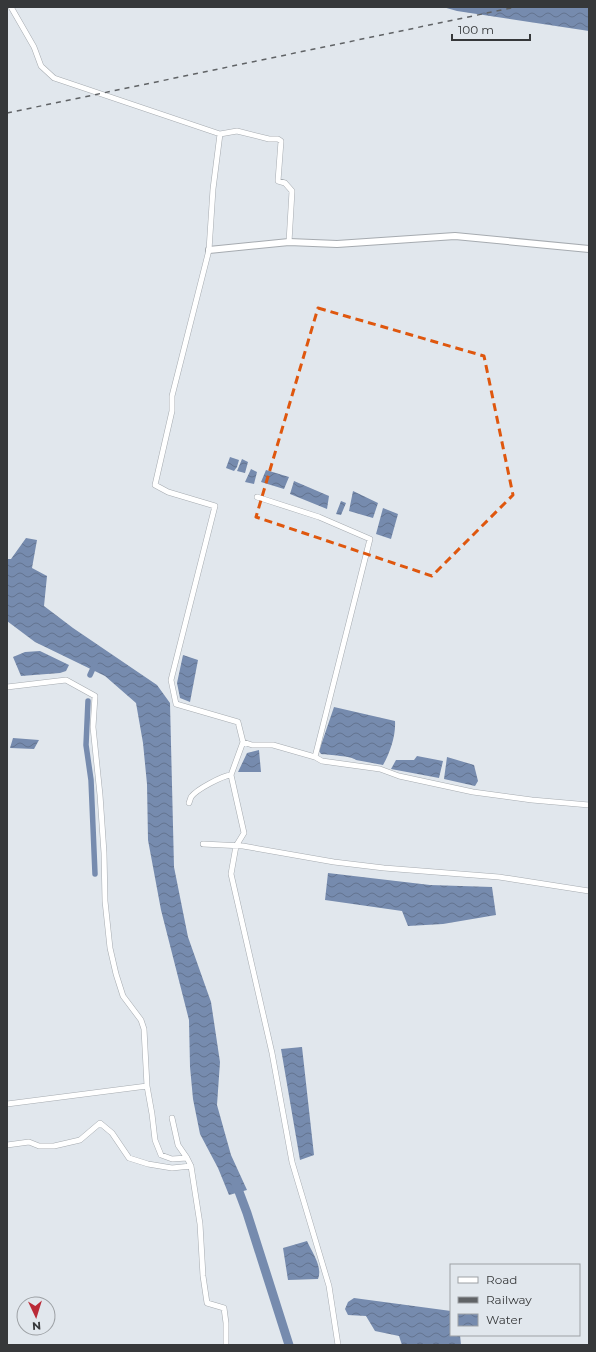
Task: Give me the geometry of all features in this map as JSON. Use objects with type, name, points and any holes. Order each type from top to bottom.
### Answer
[{"type":"street","points":[[11,7],[34,47],[41,66],[54,78],[220,134],[237,131],[269,139],[278,139],[280,141],[278,181],[285,183],[292,191],[289,242]]},
{"type":"street","points":[[220,134],[213,189],[209,250],[172,396],[172,411],[155,485],[168,492],[215,506],[171,680],[176,704],[238,722],[242,742],[231,775],[244,833],[236,846],[231,874],[272,1053],[292,1162],[329,1286],[338,1345]]},
{"type":"street","points":[[209,250],[289,242],[337,244],[455,236],[589,249]]},
{"type":"street","points":[[257,497],[319,517],[370,540],[315,758]]},
{"type":"street","points":[[7,687],[66,680],[95,696],[93,726],[100,795],[104,853],[105,901],[110,948],[123,996],[141,1020],[144,1029],[147,1086],[155,1140],[161,1155],[172,1159],[187,1158]]},
{"type":"street","points":[[242,742],[252,745],[273,745],[322,761],[380,769],[399,776],[473,792],[532,800],[589,805]]},
{"type":"street","points":[[189,803],[191,797],[204,787],[231,775]]},
{"type":"street","points":[[203,844],[226,844],[341,863],[384,868],[498,877],[589,891]]},
{"type":"street","points":[[7,1104],[147,1086]]},
{"type":"street","points":[[172,1118],[178,1145],[191,1166],[200,1224],[203,1276],[207,1303],[224,1308],[226,1345]]},
{"type":"street","points":[[7,1145],[30,1142],[40,1146],[61,1145],[80,1140],[100,1123],[112,1133],[129,1158],[148,1164],[172,1168],[191,1166]]},
{"type":"highlighted area","points":[[318,308],[484,356],[513,495],[432,576],[256,517]]},
{"type":"water","points":[[443,7],[589,7],[589,31],[457,11]]},
{"type":"water","points":[[230,457],[239,460],[234,471],[226,468]]},
{"type":"water","points":[[242,459],[248,462],[245,473],[237,471]]},
{"type":"water","points":[[251,469],[257,472],[254,484],[245,482]]},
{"type":"water","points":[[266,470],[289,477],[284,489],[261,482]]},
{"type":"water","points":[[294,481],[329,496],[327,509],[290,494]]},
{"type":"water","points":[[353,491],[378,503],[373,518],[349,511]]},
{"type":"water","points":[[341,501],[346,503],[341,515],[336,514]]},
{"type":"water","points":[[383,508],[398,514],[391,539],[376,534]]},
{"type":"water","points":[[26,538],[37,540],[32,568],[47,576],[44,606],[73,628],[157,685],[170,703],[174,867],[188,937],[211,1002],[220,1062],[217,1105],[231,1155],[247,1190],[229,1195],[218,1168],[200,1134],[193,1099],[190,1067],[189,1020],[161,910],[148,840],[147,784],[143,743],[136,703],[105,676],[35,642],[7,621],[7,559],[11,559]]},
{"type":"water","points":[[40,651],[69,665],[66,671],[60,673],[21,676],[13,657],[25,652]]},
{"type":"water","points":[[183,655],[198,660],[190,702],[180,698],[177,683]]},
{"type":"water","points":[[334,707],[395,721],[395,732],[392,744],[383,765],[345,757],[321,754],[319,751]]},
{"type":"water","points":[[13,738],[39,740],[34,749],[10,748]]},
{"type":"water","points":[[259,750],[261,772],[238,772],[247,753]]},
{"type":"water","points":[[417,756],[443,761],[439,778],[391,769],[396,760],[414,760]]},
{"type":"water","points":[[447,757],[474,765],[478,781],[475,786],[444,779]]},
{"type":"water","points":[[328,873],[430,885],[492,887],[496,915],[443,924],[408,926],[402,911],[325,900]]},
{"type":"water","points":[[302,1047],[314,1155],[300,1160],[281,1049]]},
{"type":"water","points":[[307,1241],[318,1265],[318,1279],[288,1280],[283,1248]]},
{"type":"water","points":[[354,1298],[450,1311],[450,1336],[460,1336],[461,1345],[402,1345],[399,1336],[375,1331],[366,1316],[348,1315],[345,1309],[348,1302]]},
{"type":"waterway","points":[[90,675],[95,664]]},
{"type":"waterway","points":[[88,701],[86,745],[91,780],[95,874]]},
{"type":"waterway","points":[[235,1181],[247,1213],[289,1345]]},
{"type":"railway","points":[[7,113],[516,7]]}]
